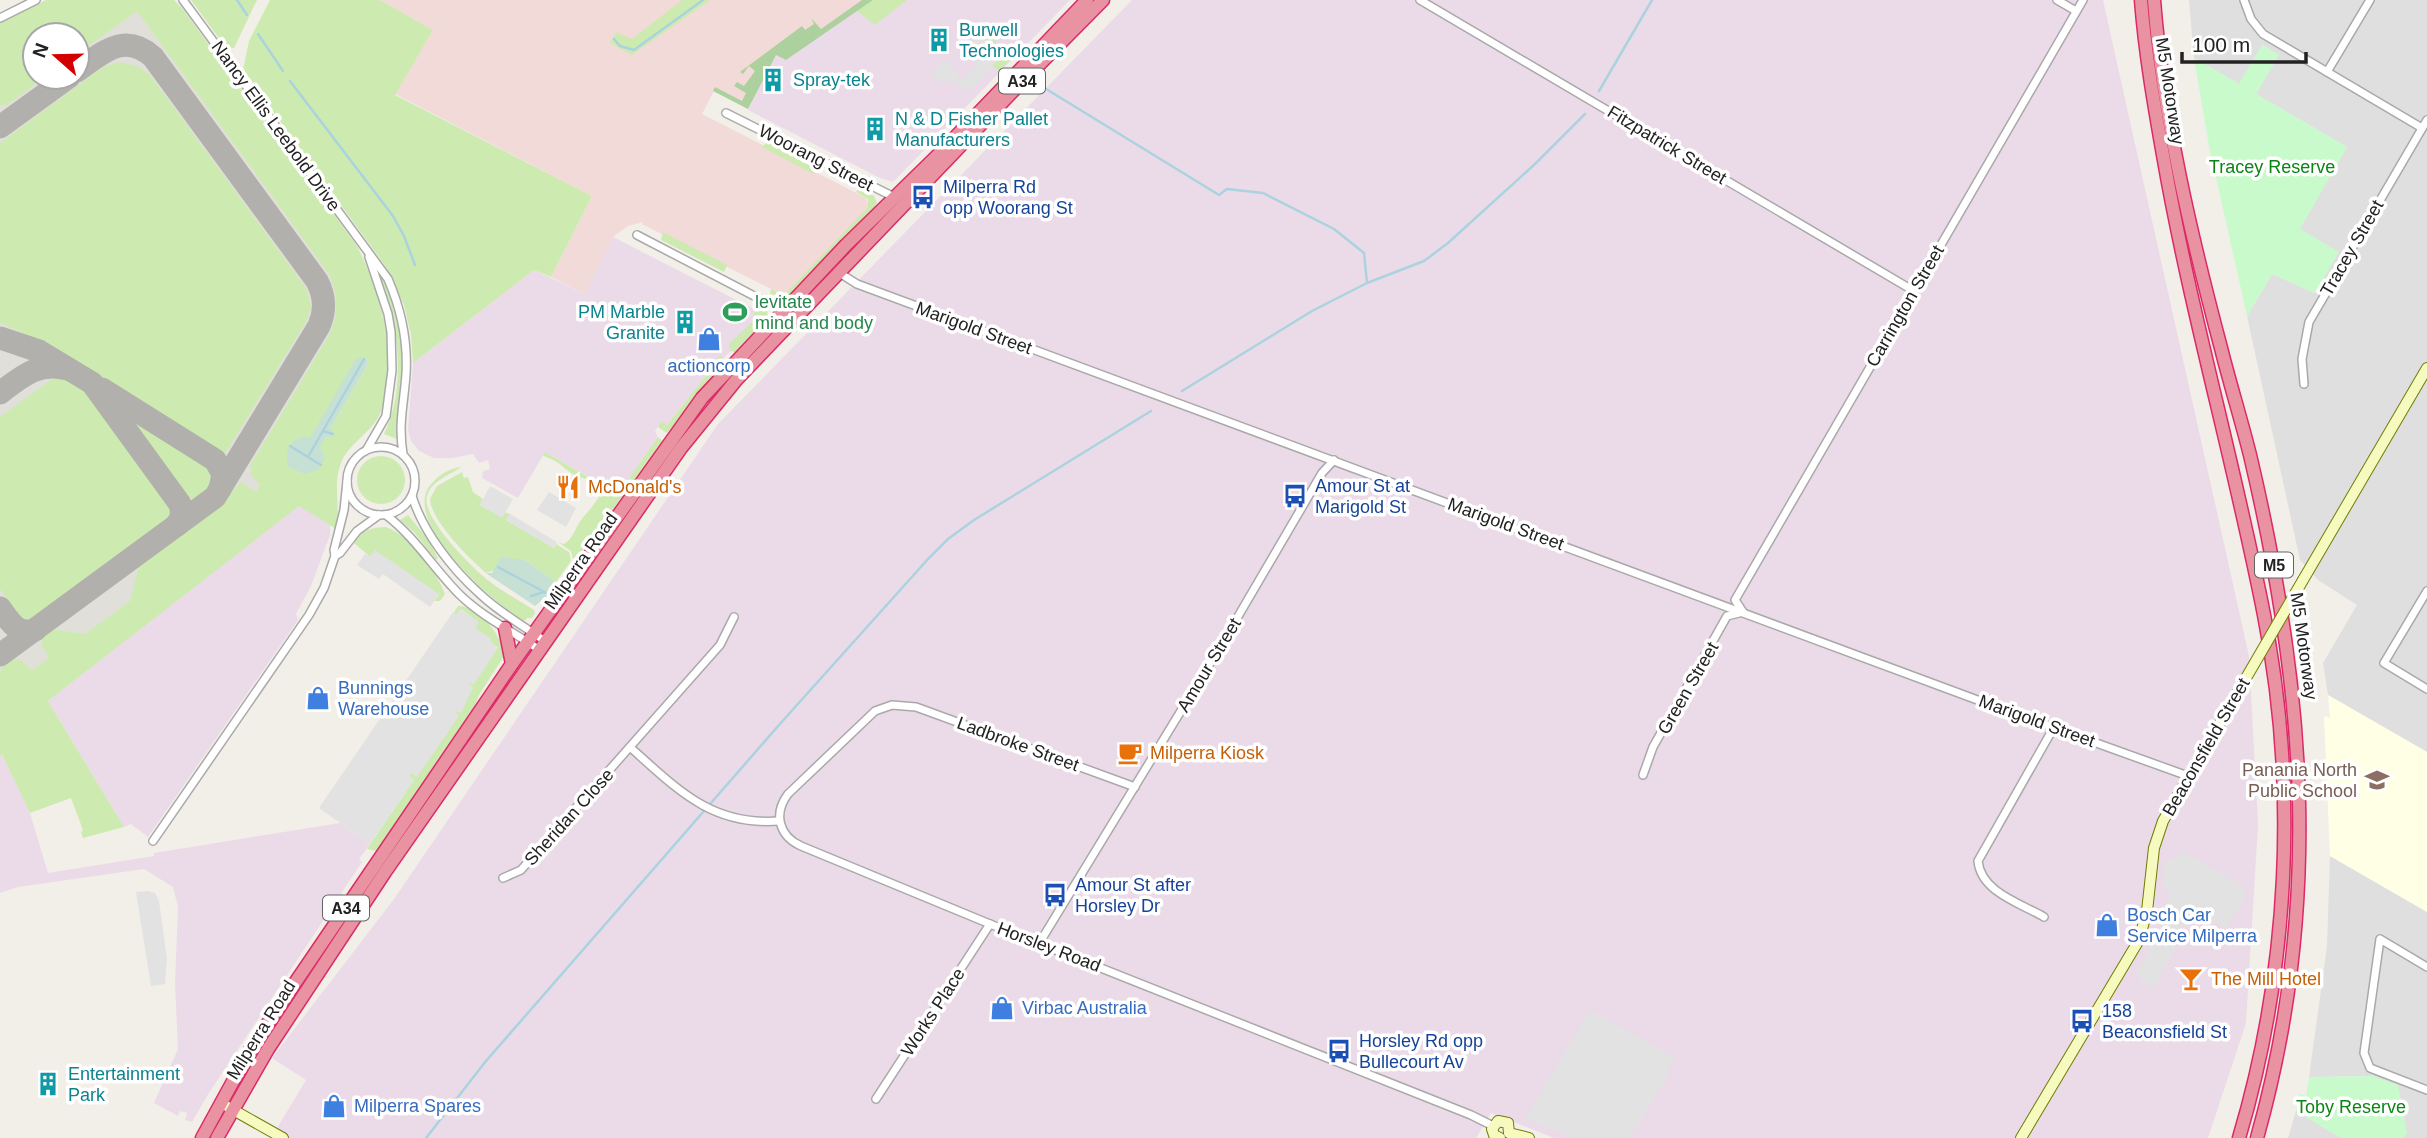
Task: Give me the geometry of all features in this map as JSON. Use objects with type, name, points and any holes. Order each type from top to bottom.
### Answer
[{"type":"highway","name":"Milperra Road","points":[[202,1138],[268,1049],[372,893],[706,415],[737,379],[840,273],[901,200],[1087,0]]},
{"type":"highway","name":"Milperra Road","points":[[217,1138],[249,1052],[512,664],[695,407],[828,263],[901,200],[1103,0]]},
{"type":"highway","name":"M5 Motorway","points":[[2141,0],[2149,74],[2172,210],[2265,616],[2283,767],[2284,837],[2278,940],[2261,1048],[2239,1138]]},
{"type":"highway","name":"M5 Motorway","points":[[2154,0],[2176,155],[2272,553],[2289,655],[2295,713],[2300,779],[2297,917],[2282,1032],[2257,1138]]},
{"type":"highway","points":[[505,628],[512,664]]},
{"type":"main road","name":"Beaconsfield Street","points":[[2021,1138],[2139,940],[2146,919],[2152,861],[2158,836],[2171,805],[2427,368]]},
{"type":"main road","points":[[227,1107],[282,1138]]},
{"type":"main road","points":[[1501,1137],[1510,1126],[1505,1121],[1497,1121],[1493,1126],[1493,1133],[1501,1137],[1529,1138]]},
{"type":"street","points":[[0,18],[36,0]]},
{"type":"street","name":"Nancy Ellis Leebold Drive","points":[[183,0],[388,279],[404,331],[407,371],[400,426],[403,454]]},
{"type":"street","name":"Fitzpatrick Street","points":[[1420,0],[1914,291]]},
{"type":"street","points":[[2057,0],[2076,11]]},
{"type":"street","name":"Carrington Street","points":[[1743,612],[1735,600],[2083,0]]},
{"type":"street","points":[[2244,0],[2251,19],[2263,34],[2422,128]]},
{"type":"street","points":[[2327,72],[2370,0]]},
{"type":"street","name":"Woorang Street","points":[[726,113],[901,200]]},
{"type":"street","name":"Tracey Street","points":[[2304,384],[2302,356],[2309,322],[2427,120]]},
{"type":"street","points":[[637,235],[783,311]]},
{"type":"street","name":"Nancy Ellis Leebold Drive","points":[[366,450],[386,416],[392,362],[388,314],[369,253]]},
{"type":"street","name":"Marigold Street","points":[[828,263],[857,284],[2188,776]]},
{"type":"street","points":[[153,841],[309,615],[324,588],[335,556],[352,463],[366,450],[386,447],[403,454],[415,474],[412,496],[401,508],[383,515],[357,531],[335,556]]},
{"type":"street","name":"Amour Street","points":[[1040,942],[1220,648],[1322,473],[1334,460]]},
{"type":"street","points":[[347,481],[349,491],[360,508],[383,515],[402,527],[461,596],[505,628],[531,637]]},
{"type":"street","points":[[412,496],[416,511],[463,578],[544,646]]},
{"type":"street","points":[[2427,591],[2385,663],[2427,689]]},
{"type":"street","name":"Green Street","points":[[1643,775],[1653,747],[1727,616],[1743,612]]},
{"type":"street","name":"Sheridan Close","points":[[503,878],[521,870],[631,748],[720,645],[734,617]]},
{"type":"street","name":"Ladbroke Street","points":[[779,821],[785,798],[850,734],[875,711],[900,704],[916,707],[1135,787]]},
{"type":"street","points":[[2044,917],[1993,889],[1984,881],[1978,861],[2054,727]]},
{"type":"street","points":[[631,748],[695,802],[744,822],[779,821]]},
{"type":"street","name":"Horsley Road","points":[[779,821],[784,834],[796,843],[1493,1126]]},
{"type":"street","name":"Works Place","points":[[876,1099],[990,924]]},
{"type":"street","points":[[2427,967],[2380,939],[2364,1053],[2370,1068],[2427,1090]]},
{"type":"shaded area","points":[[380,0],[873,0],[786,60],[776,55],[748,109],[714,91],[702,114],[866,198],[869,206],[802,279],[783,295],[642,224],[643,222],[628,226],[613,237],[585,294],[551,277],[592,196],[395,94],[433,30]]},
{"type":"shaded area","points":[[873,0],[1070,0],[893,182],[878,177],[748,110],[776,54],[787,59]]},
{"type":"shaded area","points":[[1132,0],[2103,0],[2249,656],[2258,825],[2246,1023],[2208,1138],[1554,1138],[1491,1113],[1476,1138],[271,1138],[306,1080],[272,1058],[394,899],[718,424]]},
{"type":"shaded area","points":[[2189,0],[2427,0],[2427,752],[2328,695],[2323,663],[2357,605],[2318,580],[2300,560],[2247,316],[2272,274],[2315,293],[2338,252],[2299,229],[2347,147],[2256,94],[2278,55],[2263,45],[2239,84],[2194,58]]},
{"type":"shaded area","points":[[137,7],[347,261],[355,322],[246,509],[0,710],[0,52],[21,67],[21,91],[91,91],[91,28]]},
{"type":"shaded area","points":[[982,34],[999,59],[988,71],[984,68],[987,72],[970,92],[944,80],[940,83],[931,73],[947,60],[960,76],[956,79],[958,83],[977,64],[965,48]]},
{"type":"shaded area","points":[[613,237],[756,310],[760,323],[708,373],[667,425],[661,422],[655,431],[658,437],[619,494],[545,452],[518,498],[482,478],[483,471],[490,469],[488,460],[479,463],[473,454],[434,458],[419,451],[411,441],[408,430],[413,363],[534,270],[585,294]]},
{"type":"shaded area","points":[[361,357],[367,360],[367,366],[331,427],[334,436],[326,437],[320,447],[325,459],[318,470],[305,474],[288,467],[291,444],[304,436],[310,438],[355,360]]},
{"type":"shaded area","points":[[490,486],[513,499],[502,518],[480,505]]},
{"type":"shaded area","points":[[549,492],[576,508],[566,527],[537,510]]},
{"type":"shaded area","points":[[299,505],[330,525],[330,535],[311,586],[296,614],[298,620],[148,837],[131,824],[124,827],[48,701]]},
{"type":"shaded area","points":[[510,514],[557,542],[554,548],[506,520]]},
{"type":"shaded area","points":[[375,550],[439,594],[430,607],[383,574],[379,579],[357,565],[365,554],[370,557]]},
{"type":"shaded area","points":[[501,557],[525,560],[556,582],[546,597],[535,606],[486,573],[492,573]]},
{"type":"shaded area","points":[[460,609],[479,622],[475,628],[490,638],[492,644],[498,648],[474,684],[467,683],[473,687],[461,713],[454,710],[459,716],[417,777],[411,773],[409,775],[414,780],[370,844],[319,808],[453,612],[456,615]]},
{"type":"shaded area","name":"Panania North Public School","points":[[2328,695],[2427,752],[2427,912],[2330,856],[2324,716],[2330,718]]},
{"type":"shaded area","points":[[2,755],[30,813],[48,873],[340,823],[370,844],[359,859],[362,862],[192,1122],[185,1120],[187,1113],[180,1111],[178,1116],[154,1103],[178,1049],[175,983],[178,907],[173,887],[144,869],[18,887],[0,893]]},
{"type":"shaded area","points":[[2181,850],[2246,888],[2243,893],[2246,895],[2226,929],[2197,911],[2188,910],[2186,928],[2179,928],[2178,944],[2153,989],[2140,981],[2142,977],[2136,974],[2157,937],[2163,941],[2165,936],[2158,934],[2161,912],[2167,912],[2169,897],[2169,891],[2163,890],[2165,859],[2177,859]]},
{"type":"shaded area","points":[[2330,856],[2427,912],[2427,1138],[2403,1138],[2407,1133],[2373,1076],[2309,1077],[2327,946]]},
{"type":"shaded area","points":[[136,892],[155,893],[159,901],[167,959],[165,984],[151,986]]},
{"type":"shaded area","points":[[1590,1010],[1675,1058],[1666,1072],[1669,1075],[1630,1138],[1574,1138],[1525,1119]]},
{"type":"shaded area","points":[[2296,1111],[2341,1138],[2288,1138]]},
{"type":"green space","points":[[46,0],[174,0],[357,246],[374,285],[389,352],[386,396],[379,416],[347,452],[340,466],[336,529],[299,506],[48,701],[124,827],[83,838],[83,830],[71,798],[30,813],[2,755],[0,756],[2,665],[11,659],[19,659],[32,670],[49,658],[42,646],[42,639],[51,629],[85,634],[130,601],[139,565],[217,507],[241,482],[256,492],[260,484],[250,474],[250,466],[328,337],[336,313],[336,298],[329,274],[137,11],[91,44],[91,21],[21,21],[21,91],[26,91],[7,105],[0,105],[0,23]],"holes":[[[361,357],[366,360],[367,366],[319,447],[304,436],[310,439]]]},
{"type":"green space","points":[[191,0],[257,0],[234,48],[226,48]]},
{"type":"green space","points":[[270,0],[380,0],[433,30],[395,95],[592,196],[551,277],[534,270],[413,363],[411,335],[404,305],[386,267],[243,70],[249,41]]},
{"type":"green space","points":[[682,0],[710,0],[632,55],[610,43],[616,32],[632,39]]},
{"type":"green space","points":[[862,0],[873,0],[786,60],[776,55],[748,109],[713,91],[715,87],[742,101],[746,93],[734,86],[737,82],[744,86],[755,71],[749,66],[743,74],[740,72],[802,26],[805,30],[814,24],[811,18],[821,29]]},
{"type":"green space","points":[[872,0],[907,0],[875,25],[857,11]]},
{"type":"green space","points":[[987,30],[1004,54],[1013,47],[1019,50],[999,71],[993,66],[999,58],[982,34]]},
{"type":"green space","name":"Tracey Reserve","points":[[2262,45],[2279,55],[2256,94],[2347,147],[2300,229],[2339,252],[2315,293],[2272,274],[2247,316],[2209,146],[2194,58],[2239,84]]},
{"type":"green space","points":[[119,62],[137,66],[150,75],[306,288],[311,306],[307,320],[223,457],[30,336],[0,323],[0,143],[70,91],[91,91],[91,76],[103,67]]},
{"type":"green space","points":[[767,142],[816,166],[813,174],[762,147]]},
{"type":"green space","points":[[859,188],[874,196],[877,203],[874,208],[789,297],[782,300],[770,295],[771,289],[786,293],[868,207],[868,199],[856,192]]},
{"type":"green space","points":[[663,232],[727,265],[724,272],[661,240]]},
{"type":"green space","points":[[375,265],[393,301],[402,341],[403,369],[397,439],[384,434],[397,387],[398,354],[390,306]]},
{"type":"green space","points":[[758,304],[767,310],[768,317],[735,353],[730,350],[729,344],[753,321],[753,311]]},
{"type":"green space","points":[[720,355],[726,363],[667,433],[658,427],[661,421],[667,425],[708,373],[720,363],[716,360]]},
{"type":"green space","points":[[59,374],[83,384],[170,502],[172,511],[165,523],[38,617],[28,619],[20,617],[0,589],[0,417]]},
{"type":"green space","points":[[121,408],[210,464],[214,476],[209,491],[193,499],[181,494]]},
{"type":"green space","points":[[658,437],[662,441],[574,563],[571,551],[558,542],[564,544],[570,539],[602,490],[594,482],[574,475],[544,456],[545,452],[618,494]]},
{"type":"green space","points":[[381,456],[398,463],[405,480],[398,497],[381,504],[364,497],[357,480],[364,463]]},
{"type":"green space","points":[[461,467],[429,490],[433,482],[446,472]]},
{"type":"green space","points":[[462,472],[464,478],[468,477],[473,492],[483,499],[480,505],[502,517],[505,512],[510,514],[506,520],[554,548],[556,544],[569,552],[571,561],[556,582],[525,560],[486,573],[452,539],[437,518],[430,499],[437,486]]},
{"type":"green space","points":[[429,490],[427,505],[449,542],[481,574],[534,610],[532,618],[527,618],[524,622],[472,579],[437,537],[427,517],[425,498]]},
{"type":"green space","points":[[408,515],[427,538],[438,558],[436,560],[414,532],[400,520]]},
{"type":"green space","points":[[386,527],[403,537],[429,565],[445,594],[440,601],[434,601],[439,595],[375,551],[370,557],[352,541],[367,530]]},
{"type":"green space","points":[[458,606],[474,611],[489,624],[500,640],[504,656],[479,695],[471,715],[377,851],[367,849],[414,780],[409,776],[411,773],[417,776],[458,716],[453,712],[460,712],[472,687],[467,683],[498,647],[475,628],[478,622],[461,609],[456,615],[453,614]]},
{"type":"green space","name":"Toby Reserve","points":[[2373,1076],[2398,1085],[2407,1133],[2403,1138],[2341,1138],[2296,1111],[2300,1094],[2306,1096],[2309,1077]]},
{"type":"waterway","points":[[237,0],[247,15]]},
{"type":"waterway","points":[[614,39],[620,46],[634,50],[703,0]]},
{"type":"waterway","points":[[1599,91],[1652,0]]},
{"type":"waterway","points":[[258,34],[283,71]]},
{"type":"waterway","points":[[290,81],[393,216],[415,265]]},
{"type":"waterway","points":[[1038,84],[1219,195],[1227,189],[1263,193],[1334,229],[1364,253],[1367,283]]},
{"type":"waterway","points":[[1182,391],[1312,311],[1367,283],[1424,261],[1448,243],[1535,164],[1585,114]]},
{"type":"waterway","points":[[308,457],[364,359]]},
{"type":"waterway","points":[[426,1138],[486,1061],[779,725],[928,559],[948,539],[974,520],[1151,411]]},
{"type":"waterway","points":[[323,431],[333,434]]},
{"type":"waterway","points":[[290,446],[321,465]]},
{"type":"waterway","points":[[498,567],[548,594]]},
{"type":"waterway","points":[[531,596],[544,592]]},
{"type":"taxiway","points":[[0,655],[215,497],[319,326],[324,309],[322,292],[317,281],[153,57],[142,49],[123,45],[104,52],[91,61]]},
{"type":"taxiway","points":[[0,127],[50,91]]},
{"type":"taxiway","points":[[0,338],[39,351],[92,383],[180,504],[182,515],[177,525]]},
{"type":"taxiway","points":[[0,393],[23,376],[39,369],[67,369]]},
{"type":"taxiway","points":[[102,389],[215,460],[223,474],[220,489]]},
{"type":"taxiway","points":[[0,608],[18,629],[35,630]]},
{"type":"place","name":"Burwell Technologies","points":[[939,40]]},
{"type":"place","name":"Spray-tek","points":[[773,80]]},
{"type":"place","name":"N & D Fisher Pallet Manufacturers","points":[[875,129]]},
{"type":"place","name":"Milperra Rd opp Woorang St","points":[[923,197]]},
{"type":"place","name":"levitate mind and body","points":[[735,312]]},
{"type":"place","name":"PM Marble Granite","points":[[685,322]]},
{"type":"place","name":"actioncorp","points":[[709,339]]},
{"type":"place","name":"McDonald's","points":[[568,487]]},
{"type":"place","name":"Amour St at Marigold St","points":[[1295,496]]},
{"type":"place","name":"Bunnings Warehouse","points":[[318,698]]},
{"type":"place","name":"Milperra Kiosk","points":[[1130,753]]},
{"type":"place","name":"Panania North Public School","points":[[2377,780]]},
{"type":"place","name":"Amour St after Horsley Dr","points":[[1055,895]]},
{"type":"place","name":"Bosch Car Service Milperra","points":[[2107,925]]},
{"type":"place","name":"The Mill Hotel","points":[[2191,979]]},
{"type":"place","name":"Virbac Australia","points":[[1002,1008]]},
{"type":"place","name":"158 Beaconsfield St","points":[[2082,1021]]},
{"type":"place","name":"Horsley Rd opp Bullecourt Av","points":[[1339,1051]]},
{"type":"place","name":"Entertainment Park","points":[[48,1084]]},
{"type":"place","name":"Milperra Spares","points":[[334,1106]]}]
